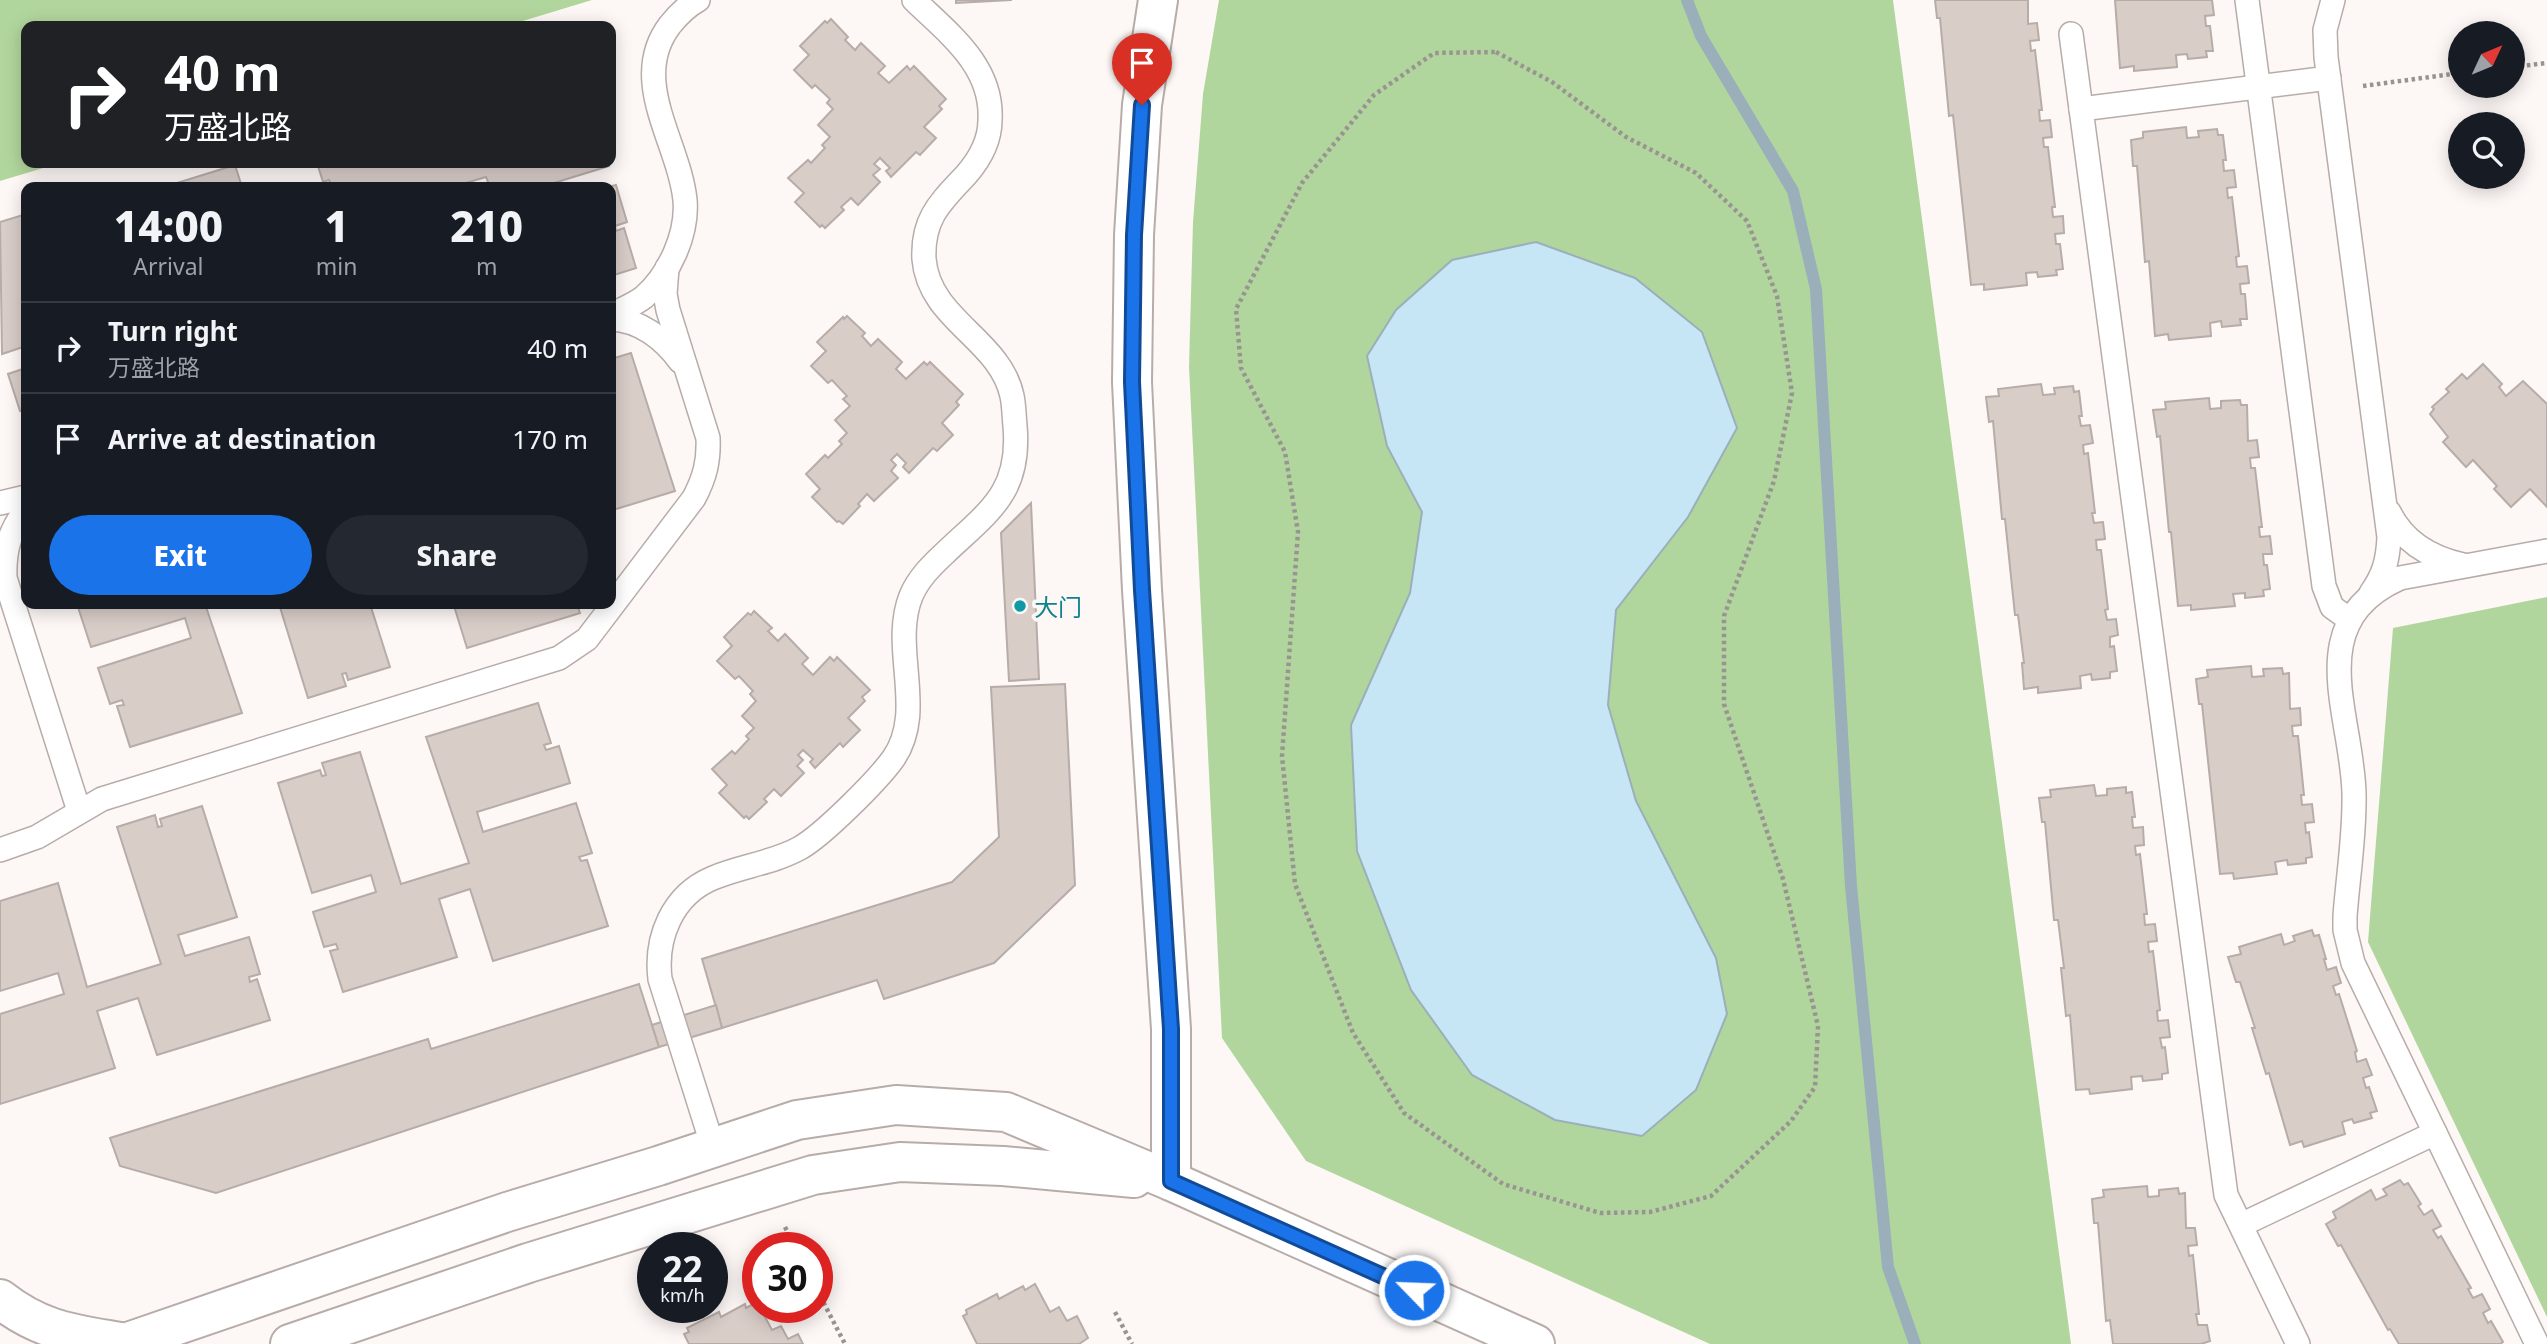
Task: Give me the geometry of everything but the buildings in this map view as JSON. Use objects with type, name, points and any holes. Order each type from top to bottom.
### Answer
[{"type":"street","points":[[1158,0],[1141,118],[1134,235],[1132,382],[1142,590],[1171,1029],[1171,1181]]},
{"type":"street","points":[[0,1300],[22,1316],[62,1332],[124,1343],[507,1212],[797,1119],[896,1105],[1006,1112],[1171,1181],[1535,1344]]},
{"type":"street","points":[[290,1344],[528,1263],[813,1175],[900,1163],[1003,1166],[1171,1181]]},
{"type":"lane","points":[[616,314],[642,298],[656,285],[667,268],[681,233],[685,201],[654,89],[654,62],[663,34],[682,11],[698,0]]},
{"type":"lane","points":[[713,1147],[660,979],[658,959],[668,922],[688,895],[706,881],[781,856],[809,843],[895,756],[903,741],[908,715],[904,636],[909,600],[916,584],[999,499],[1010,481],[1016,457],[1012,396],[1007,380],[999,365],[934,294],[925,263],[925,235],[935,209],[967,174],[983,151],[990,127],[990,102],[984,81],[974,62],[914,0]]},
{"type":"lane","points":[[2247,0],[2324,586],[2332,607],[2350,620]]},
{"type":"lane","points":[[2333,0],[2325,30],[2330,84],[2389,537],[2389,557],[2382,578],[2350,620],[2339,651],[2338,678],[2354,789],[2345,930],[2353,963],[2538,1344]]},
{"type":"lane","points":[[2071,34],[2226,1195],[2298,1344]]},
{"type":"lane","points":[[2081,108],[2259,86],[2330,84]]},
{"type":"lane","points":[[616,603],[694,498],[702,483],[709,456],[708,438],[668,310],[665,294],[667,268]]},
{"type":"lane","points":[[616,319],[637,325],[666,343],[688,373]]},
{"type":"lane","points":[[0,503],[21,497]]},
{"type":"lane","points":[[2385,503],[2394,523],[2417,546],[2445,561],[2467,566]]},
{"type":"lane","points":[[21,519],[8,541],[2,574],[79,811]]},
{"type":"lane","points":[[2369,596],[2400,578],[2547,551]]},
{"type":"lane","points":[[0,850],[37,837],[102,799],[559,658],[580,645],[612,609]]},
{"type":"lane","points":[[2241,1225],[2435,1133]]},
{"type":"path","points":[[1496,52],[1552,82],[1626,137],[1696,173],[1747,221],[1777,296],[1793,393],[1774,481],[1724,616],[1724,704],[1783,879],[1818,1026],[1815,1087],[1791,1121],[1711,1196],[1650,1212],[1601,1213],[1503,1184],[1405,1113],[1353,1032],[1295,884],[1282,756],[1298,532],[1285,452],[1241,368],[1236,309],[1302,183],[1374,95],[1434,53],[1496,52]]},
{"type":"path","points":[[2525,65],[2547,62]]},
{"type":"path","points":[[2330,84],[2448,75]]},
{"type":"path","points":[[1115,1312],[1132,1344]]},
{"type":"path","points":[[833,1321],[845,1344]]},
{"type":"green space","points":[[0,0],[592,0],[523,21],[21,21],[21,168],[43,168],[0,181]]},
{"type":"green space","points":[[1219,0],[1893,0],[2071,1344],[1710,1344],[1306,1161],[1222,1038],[1189,367],[1193,222],[1203,94]]},
{"type":"green space","points":[[2547,597],[2547,1317],[2368,942],[2393,628]]},
{"type":"water","points":[[1536,242],[1635,278],[1702,332],[1737,428],[1688,517],[1616,610],[1608,705],[1636,801],[1716,958],[1727,1014],[1696,1090],[1642,1136],[1555,1120],[1472,1075],[1411,990],[1357,851],[1351,725],[1410,593],[1422,512],[1387,446],[1367,356],[1396,310],[1452,260]]},
{"type":"waterway","points":[[1687,0],[1701,36],[1793,191],[1816,289],[1851,886],[1888,1267],[1915,1344]]},
{"type":"place","name":"大门","points":[[1020,606]]},
{"type":"route","points":[[1142,105],[1134,235],[1132,382],[1142,590],[1171,1029],[1171,1181],[1414,1290]]}]
